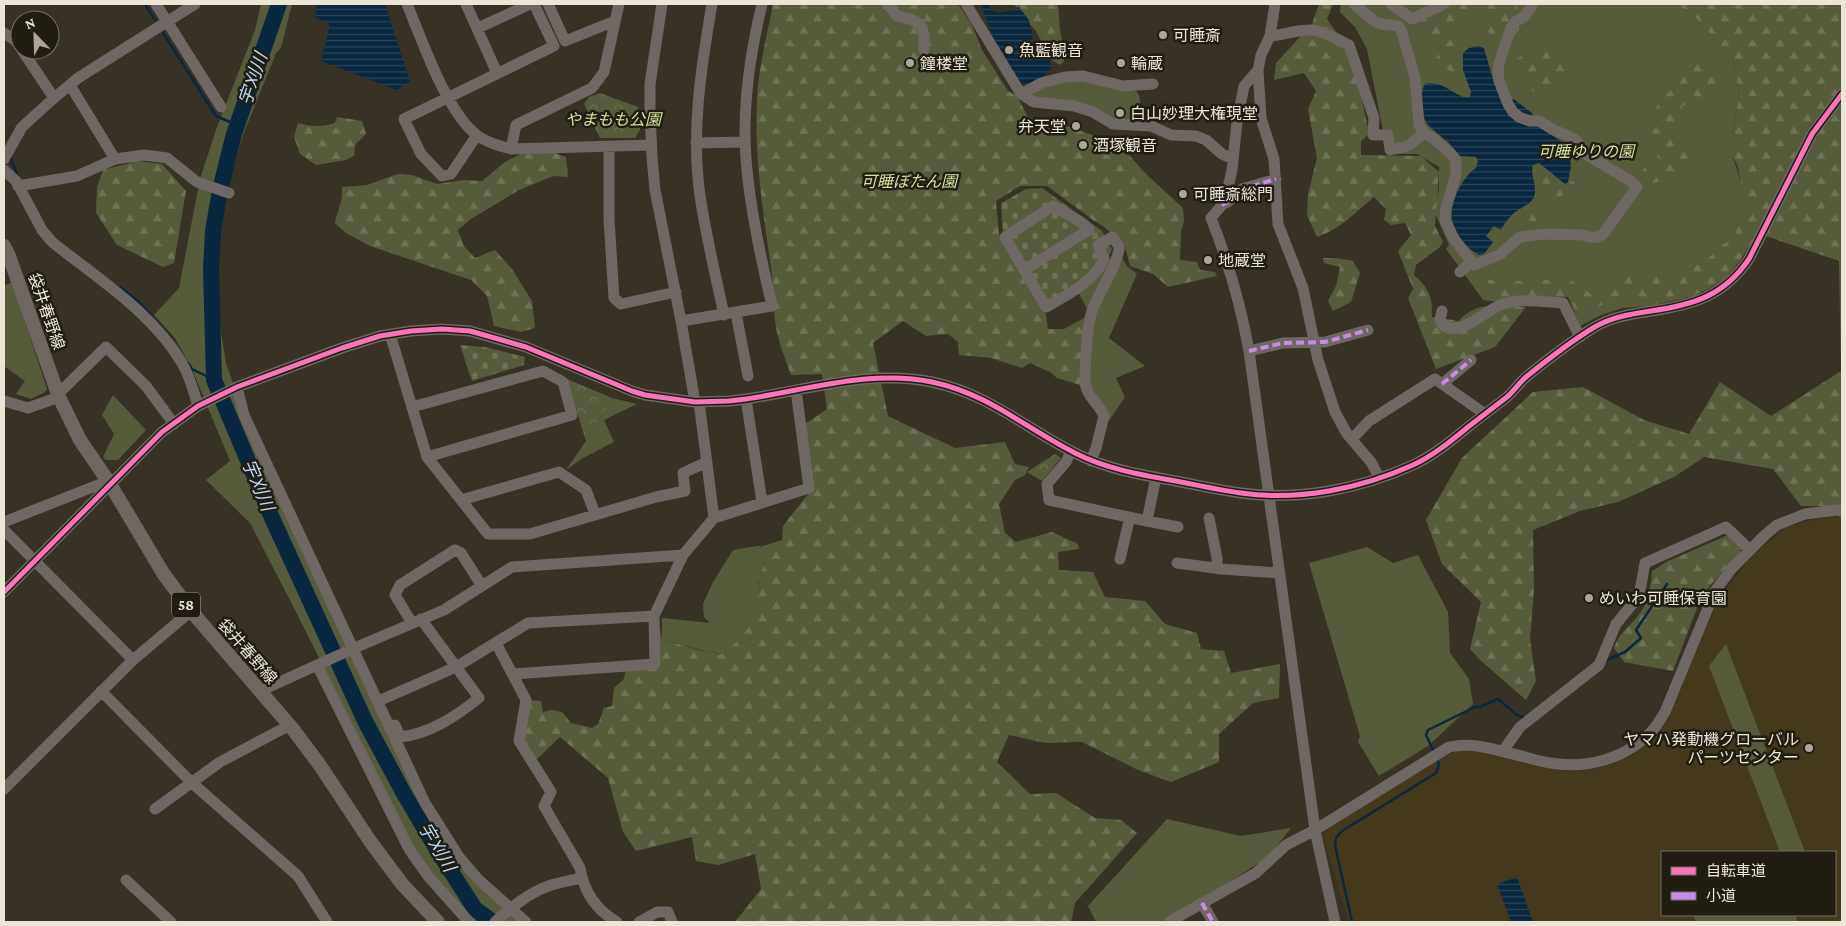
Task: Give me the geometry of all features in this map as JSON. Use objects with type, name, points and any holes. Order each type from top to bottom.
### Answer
[{"type":"main road","name":"袋井春野線","points":[[6,254],[59,396],[80,440],[109,483],[163,573],[191,611],[290,725],[402,884],[438,922]]},
{"type":"street","points":[[156,4],[220,107]]},
{"type":"street","points":[[4,159],[22,127],[70,85],[195,4]]},
{"type":"street","points":[[407,4],[458,116],[477,135],[493,145],[510,149],[651,145]]},
{"type":"street","points":[[466,4],[497,73]]},
{"type":"street","points":[[478,28],[530,4]]},
{"type":"street","points":[[477,135],[451,174],[442,176],[421,154],[404,119],[554,46],[534,4]]},
{"type":"street","points":[[548,4],[565,41],[615,21]]},
{"type":"street","points":[[510,149],[516,125],[592,88],[604,72],[620,4]]},
{"type":"street","points":[[662,4],[650,84],[651,145],[655,190],[697,402],[714,518]]},
{"type":"street","points":[[712,4],[702,63],[696,143],[700,200],[724,314]]},
{"type":"street","points":[[681,321],[772,306],[749,195],[746,142],[746,113],[750,66],[762,4]]},
{"type":"street","points":[[888,4],[897,16],[918,22],[923,32],[924,50]]},
{"type":"street","points":[[966,4],[1021,94],[1034,102],[1074,106],[1092,112],[1113,124],[1151,126],[1171,135],[1196,136],[1206,140],[1222,154],[1233,159]]},
{"type":"street","points":[[1275,4],[1270,36],[1261,55],[1258,70],[1261,118],[1274,159],[1278,224],[1302,288],[1314,343],[1335,412],[1379,477]]},
{"type":"street","points":[[1354,4],[1374,21],[1381,24],[1398,26],[1401,30],[1415,77],[1419,125],[1424,133],[1434,138],[1456,160],[1456,174],[1446,208],[1445,220],[1454,239],[1474,265],[1499,255],[1520,237],[1583,234],[1599,237],[1604,234],[1638,186],[1587,155],[1572,137],[1535,120],[1530,121],[1519,117],[1513,112],[1506,100],[1499,80],[1498,68],[1501,57],[1511,28],[1515,22],[1530,10],[1533,4]]},
{"type":"street","points":[[1391,4],[1412,19],[1444,4]]},
{"type":"street","points":[[1270,36],[1313,30],[1349,45],[1374,118],[1373,135],[1388,135],[1390,150],[1408,146],[1424,133]]},
{"type":"street","points":[[29,60],[54,98]]},
{"type":"street","points":[[1258,70],[1244,86],[1228,188],[1222,205],[1211,218],[1221,242],[1236,291],[1249,351],[1315,830],[1335,922]]},
{"type":"street","points":[[1021,94],[1041,83],[1065,77],[1083,76],[1123,86],[1153,84]]},
{"type":"street","points":[[70,85],[115,159]]},
{"type":"street","points":[[4,592],[109,483],[162,432],[198,406],[238,387],[342,348],[390,334],[411,331],[442,329],[470,331],[526,347],[632,390],[665,398],[697,402],[746,399],[857,380],[915,379],[932,382],[978,396],[1045,437],[1091,461],[1136,474],[1244,493],[1299,496],[1325,492],[1379,477],[1414,464],[1444,446],[1510,395],[1524,380],[1593,328],[1616,318],[1691,304],[1721,290],[1742,270],[1757,245],[1812,134],[1842,94]]},
{"type":"street","points":[[696,143],[746,142]]},
{"type":"street","points":[[609,147],[609,220],[614,298],[622,304],[676,292]]},
{"type":"street","points":[[18,186],[77,176],[115,159],[144,155],[167,158],[197,182],[228,193]]},
{"type":"street","points":[[4,170],[18,186],[42,230],[52,242],[137,310],[163,338],[182,363],[198,406]]},
{"type":"street","points":[[1222,205],[1242,189],[1276,179]]},
{"type":"street","points":[[1024,270],[1089,230],[1088,226],[1053,206],[1005,237],[1024,270],[1046,306],[1083,283],[1101,265],[1104,258],[1098,245],[1112,237],[1118,245],[1119,249],[1116,259],[1091,313],[1090,320],[1085,381],[1088,394],[1104,416],[1091,461]]},
{"type":"street","points":[[1460,272],[1471,262]]},
{"type":"street","points":[[1442,311],[1440,320],[1443,325],[1452,329],[1468,324],[1490,310],[1510,302],[1563,303],[1580,337]]},
{"type":"street","points":[[736,313],[748,376]]},
{"type":"street","points":[[1249,351],[1283,343],[1325,342],[1368,330]]},
{"type":"street","points":[[390,334],[427,457],[488,534],[530,534],[656,497],[685,491],[683,473],[707,462]]},
{"type":"street","points":[[4,401],[28,408],[59,396],[106,347],[146,386],[174,424]]},
{"type":"street","points":[[1442,384],[1471,360]]},
{"type":"street","points":[[412,407],[543,371],[563,382],[572,415],[427,457]]},
{"type":"street","points":[[1352,439],[1369,421],[1435,379],[1485,414]]},
{"type":"street","points":[[238,387],[244,414],[414,780],[439,826],[460,857],[478,879],[509,910],[526,922]]},
{"type":"street","points":[[513,674],[655,664],[654,616],[684,555],[714,518],[809,488],[796,390]]},
{"type":"street","points":[[746,399],[762,502]]},
{"type":"street","points":[[1071,451],[1066,462],[1047,484],[1049,500],[1178,528]]},
{"type":"street","points":[[461,500],[559,472],[586,490],[595,514]]},
{"type":"street","points":[[1148,520],[1156,477]]},
{"type":"street","points":[[4,522],[109,483]]},
{"type":"street","points":[[1169,922],[1256,873],[1286,845],[1315,830],[1449,747],[1461,744],[1476,744],[1550,763],[1585,765],[1624,752],[1640,743],[1654,730],[1665,712],[1715,591],[1732,568],[1777,525],[1792,518],[1819,511],[1842,511]]},
{"type":"street","points":[[1120,558],[1130,517]]},
{"type":"street","points":[[1209,518],[1217,558],[1217,568]]},
{"type":"street","points":[[1503,751],[1520,727],[1599,665],[1616,624],[1639,596],[1645,563],[1726,527],[1750,550]]},
{"type":"street","points":[[4,530],[133,660]]},
{"type":"street","points":[[354,648],[383,699],[400,737],[413,735],[455,716],[479,698],[456,667],[395,595],[400,585],[455,550],[461,553],[482,586]]},
{"type":"street","points":[[260,690],[444,610],[512,567],[684,555]]},
{"type":"street","points":[[1177,563],[1280,573]]},
{"type":"street","points":[[4,789],[133,660],[191,611]]},
{"type":"street","points":[[383,699],[456,667],[528,622],[654,616]]},
{"type":"street","points":[[496,643],[526,700],[519,742],[551,792],[544,806],[580,868],[591,900],[609,918],[616,922]]},
{"type":"street","points":[[318,664],[409,849],[428,876],[469,922]]},
{"type":"street","points":[[101,691],[191,782],[298,876],[327,922]]},
{"type":"street","points":[[156,809],[220,762],[290,725]]},
{"type":"street","points":[[496,922],[526,898],[550,886],[582,878]]},
{"type":"street","points":[[126,880],[166,920]]},
{"type":"street","points":[[1202,903],[1213,922]]},
{"type":"street","points":[[639,922],[657,912],[668,912],[672,922]]},
{"type":"shaded area","points":[[1830,515],[1842,517],[1842,922],[1349,922],[1322,833],[1428,765],[1456,751],[1471,748],[1558,770],[1593,770],[1633,755],[1656,737],[1668,719],[1718,600],[1749,559],[1786,527]]},
{"type":"green space","points":[[261,4],[292,4],[281,48],[276,53],[243,135],[229,183],[217,247],[218,313],[226,363],[244,415],[286,513],[461,865],[521,922],[474,922],[413,854],[353,725],[250,523],[206,480],[230,461],[192,369],[175,338],[154,315],[179,288],[200,179],[217,127],[255,30]]},
{"type":"green space","name":"可睡ぼたん園","points":[[773,4],[958,4],[972,25],[982,50],[1008,91],[1017,96],[1028,117],[1056,122],[1120,145],[1146,174],[1183,208],[1184,221],[1181,232],[1180,260],[1197,262],[1200,270],[1215,272],[1217,276],[1168,287],[1153,274],[1130,266],[1125,247],[1106,228],[1047,186],[1020,186],[996,201],[999,234],[1032,284],[1045,309],[1048,329],[1064,329],[1084,318],[1080,385],[1057,378],[1050,372],[1030,363],[1022,368],[991,358],[959,355],[958,342],[948,334],[926,336],[903,321],[873,343],[888,416],[955,448],[1005,442],[1015,464],[1029,467],[1025,475],[1015,480],[999,504],[1005,533],[1016,542],[1052,532],[1078,544],[1079,549],[1058,552],[1059,570],[1093,572],[1105,597],[1145,601],[1165,624],[1197,633],[1201,649],[1224,651],[1231,673],[1280,664],[1279,698],[1253,703],[1219,734],[1219,762],[1171,782],[1138,770],[1082,742],[1045,743],[1009,735],[997,762],[1030,794],[1056,793],[1095,818],[1121,820],[1137,833],[1075,903],[1071,922],[735,922],[761,889],[755,854],[718,865],[696,861],[692,837],[636,851],[623,832],[608,778],[560,737],[536,760],[520,739],[526,700],[541,701],[543,712],[552,710],[562,712],[571,723],[592,728],[598,724],[604,708],[612,706],[614,688],[624,679],[626,668],[659,667],[658,622],[662,639],[699,650],[721,654],[735,643],[747,627],[759,593],[759,576],[768,556],[751,550],[782,540],[783,526],[812,489],[805,424],[827,409],[822,374],[791,375],[779,342],[758,167],[756,123],[758,89]]},
{"type":"green space","points":[[1013,4],[1067,4],[1058,5],[1065,55],[1064,61],[1060,65],[1050,59],[1036,31]]},
{"type":"green space","points":[[1319,4],[1333,4],[1327,19],[1345,45],[1360,91],[1369,133],[1361,142],[1361,155],[1421,156],[1439,172],[1435,226],[1443,242],[1440,247],[1416,265],[1414,275],[1429,293],[1432,317],[1459,321],[1466,314],[1481,307],[1499,305],[1526,307],[1495,347],[1436,369],[1408,298],[1413,289],[1398,251],[1411,235],[1405,223],[1391,225],[1384,220],[1386,209],[1374,197],[1333,230],[1317,237],[1307,215],[1308,194],[1317,158],[1308,109],[1316,91],[1304,73],[1274,80],[1276,63],[1312,24]]},
{"type":"green space","name":"可睡ゆりの園","points":[[1341,4],[1677,4],[1704,24],[1732,57],[1739,93],[1733,137],[1733,157],[1756,230],[1740,261],[1719,281],[1695,296],[1650,306],[1623,308],[1601,315],[1580,326],[1568,297],[1524,296],[1499,302],[1483,300],[1446,249],[1449,245],[1434,211],[1439,188],[1439,167],[1417,154],[1398,154],[1385,141],[1367,49],[1355,27],[1340,12]]},
{"type":"green space","points":[[1452,4],[1517,4],[1519,30],[1510,39],[1501,68],[1481,11],[1459,17],[1453,25],[1459,46],[1457,74],[1435,63],[1439,49],[1437,41],[1420,25],[1422,14]]},
{"type":"green space","points":[[1677,4],[1842,4],[1842,506],[1801,506],[1773,469],[1704,457],[1674,477],[1618,502],[1580,511],[1533,530],[1534,590],[1530,639],[1536,681],[1526,700],[1470,649],[1481,602],[1442,564],[1426,520],[1462,458],[1533,392],[1583,387],[1644,420],[1689,434],[1720,382],[1771,416],[1841,371],[1839,261],[1757,233],[1740,260],[1720,282],[1692,295],[1642,306],[1630,297],[1602,305],[1578,316],[1569,296],[1489,299],[1477,288],[1486,278],[1497,282],[1560,279],[1572,281],[1591,294],[1601,294],[1617,284],[1627,274],[1655,276],[1679,274],[1707,260],[1717,249],[1735,236],[1745,201],[1737,164],[1733,157],[1733,137],[1739,93],[1732,57],[1698,20]]},
{"type":"green space","points":[[1544,45],[1571,65],[1572,72],[1559,90],[1543,97],[1525,87],[1517,59],[1532,49],[1543,51]]},
{"type":"green space","points":[[1702,57],[1718,87],[1711,98],[1693,101],[1682,106],[1676,150],[1695,153],[1696,160],[1661,181],[1648,185],[1641,175],[1645,165],[1658,161],[1652,124],[1659,99],[1677,85],[1689,69]]},
{"type":"green space","points":[[1071,80],[1093,81],[1123,90],[1136,91],[1139,95],[1142,115],[1139,116],[1140,122],[1114,122],[1039,101],[1028,94],[1041,86]]},
{"type":"green space","name":"やまもも公園","points":[[600,93],[638,107],[640,130],[635,138],[600,138],[584,104],[589,97]]},
{"type":"green space","points":[[337,117],[362,121],[366,134],[355,145],[354,156],[346,160],[316,165],[300,154],[294,137],[298,123],[312,126],[326,125],[335,123]]},
{"type":"green space","points":[[525,152],[552,152],[566,157],[568,177],[553,176],[519,190],[471,219],[458,230],[464,246],[475,258],[495,250],[512,269],[532,301],[535,328],[521,332],[494,326],[487,296],[471,280],[370,246],[346,233],[335,223],[341,202],[342,187],[367,185],[398,174],[412,175],[437,184],[464,180],[482,181],[505,162]]},
{"type":"green space","points":[[138,161],[162,164],[186,191],[174,263],[163,267],[117,245],[96,213],[97,187],[103,170]]},
{"type":"green space","points":[[1538,168],[1555,179],[1571,180],[1575,183],[1572,198],[1566,197],[1562,192],[1563,201],[1558,203],[1552,198],[1542,201],[1540,208],[1544,219],[1534,222],[1528,220],[1528,213],[1533,209],[1531,204],[1537,191],[1531,174]]},
{"type":"green space","points":[[1042,188],[1102,231],[1112,249],[1105,265],[1047,309],[1003,236],[1001,203],[1026,189]]},
{"type":"green space","points":[[1116,248],[1127,266],[1137,274],[1109,338],[1145,366],[1116,378],[1125,397],[1104,428],[1091,389],[1089,365],[1093,320],[1078,292],[1105,267]]},
{"type":"green space","points":[[1323,258],[1353,261],[1360,273],[1351,302],[1333,311],[1328,301],[1336,286],[1340,267],[1324,263]]},
{"type":"green space","points":[[12,282],[47,389],[31,399],[16,394],[25,381],[4,366],[4,286]]},
{"type":"green space","points":[[460,345],[485,347],[525,357],[524,365],[472,381]]},
{"type":"green space","points":[[567,379],[612,398],[586,441]]},
{"type":"green space","points":[[113,395],[146,430],[118,460],[106,460],[103,457],[114,434],[102,415]]},
{"type":"green space","points":[[612,398],[637,404],[604,420],[614,442],[581,459],[566,470],[586,441]]},
{"type":"green space","points":[[1055,454],[1061,458],[1042,481],[1027,472]]},
{"type":"green space","points":[[1728,535],[1743,548],[1702,595],[1673,671],[1624,662],[1614,648],[1619,637],[1640,613],[1646,603],[1652,571],[1668,561]]},
{"type":"green space","points":[[763,545],[751,551],[768,556],[761,570],[759,594],[754,612],[742,635],[724,654],[705,651],[662,639],[662,618],[710,623],[704,617],[703,604],[713,582],[733,550]]},
{"type":"green space","points":[[1367,547],[1393,563],[1418,555],[1448,612],[1450,653],[1469,679],[1473,704],[1428,746],[1379,776],[1358,742],[1360,736],[1309,563]]},
{"type":"green space","points":[[1726,644],[1805,851],[1780,851],[1709,666]]},
{"type":"green space","points":[[1167,819],[1241,836],[1291,828],[1268,857],[1209,895],[1160,922],[1096,922],[1088,906]]},
{"type":"green space","points":[[1693,916],[1795,916],[1798,922],[1696,922]]},
{"type":"water","points":[[317,4],[385,4],[410,81],[397,90],[321,61],[330,25],[315,17]]},
{"type":"water","points":[[981,4],[988,4],[997,13],[1011,11],[1019,7],[1029,20],[1034,45],[1050,61],[1052,68],[1032,83],[1022,83],[1017,80],[1002,55]]},
{"type":"water","points":[[1478,46],[1484,48],[1502,104],[1510,99],[1515,100],[1532,113],[1536,125],[1564,143],[1569,150],[1571,166],[1568,182],[1565,184],[1539,163],[1533,165],[1535,193],[1532,201],[1513,214],[1501,230],[1494,226],[1486,236],[1493,242],[1484,254],[1479,255],[1470,249],[1458,235],[1452,219],[1453,205],[1458,191],[1466,177],[1476,168],[1478,161],[1476,157],[1460,156],[1448,142],[1427,124],[1422,103],[1425,84],[1432,83],[1438,84],[1460,96],[1470,97],[1471,92],[1463,70],[1463,53],[1469,48]]},
{"type":"water","points":[[1517,877],[1533,922],[1511,922],[1497,884]]},
{"type":"waterway","points":[[145,4],[155,20]]},
{"type":"waterway","name":"宇刈川","points":[[279,4],[234,134],[220,190],[213,231],[211,269],[214,380],[272,518],[365,721],[436,848],[475,909],[493,922]]},
{"type":"waterway","points":[[163,33],[216,116],[237,125]]},
{"type":"waterway","points":[[10,157],[18,177]]},
{"type":"waterway","points":[[120,287],[140,303],[171,338]]},
{"type":"waterway","points":[[188,363],[192,369],[214,380]]},
{"type":"waterway","points":[[1605,661],[1625,652],[1641,638],[1636,630],[1667,584]]},
{"type":"waterway","points":[[1434,752],[1426,735],[1428,730],[1475,707],[1480,707],[1498,699],[1517,715],[1525,718]]},
{"type":"waterway","points":[[1352,922],[1335,845],[1336,838],[1342,831],[1436,773],[1439,764],[1437,760]]},
{"type":"marked path","points":[[1222,205],[1242,189],[1276,179]]},
{"type":"marked path","points":[[1249,351],[1283,343],[1325,342],[1368,330]]},
{"type":"marked path","points":[[1442,384],[1471,360]]},
{"type":"marked path","points":[[1202,903],[1213,922]]},
{"type":"cycle path","points":[[4,592],[162,432],[198,406],[237,387],[342,348],[380,336],[411,331],[442,329],[470,331],[526,347],[632,391],[645,395],[695,402],[746,399],[862,379],[886,378],[932,382],[952,387],[989,403],[1075,453],[1124,471],[1241,493],[1263,495],[1307,494],[1351,487],[1393,473],[1435,453],[1507,397],[1523,379],[1542,364],[1600,324],[1621,316],[1666,309],[1694,302],[1706,297],[1729,282],[1749,259],[1812,134],[1842,94]]},
{"type":"place","name":"可睡斎","points":[[1163,35]]},
{"type":"place","name":"魚藍観音","points":[[1009,50]]},
{"type":"place","name":"鐘楼堂","points":[[910,63]]},
{"type":"place","name":"輪蔵","points":[[1121,63]]},
{"type":"place","name":"白山妙理大権現堂","points":[[1120,113]]},
{"type":"place","name":"弁天堂","points":[[1076,126]]},
{"type":"place","name":"酒塚観音","points":[[1083,145]]},
{"type":"place","name":"可睡斎総門","points":[[1183,194]]},
{"type":"place","name":"地蔵堂","points":[[1208,260]]},
{"type":"place","name":"めいわ可睡保育園","points":[[1589,598]]},
{"type":"place","name":"ヤマハ発動機グローバル パーツセンター","points":[[1809,748]]}]
